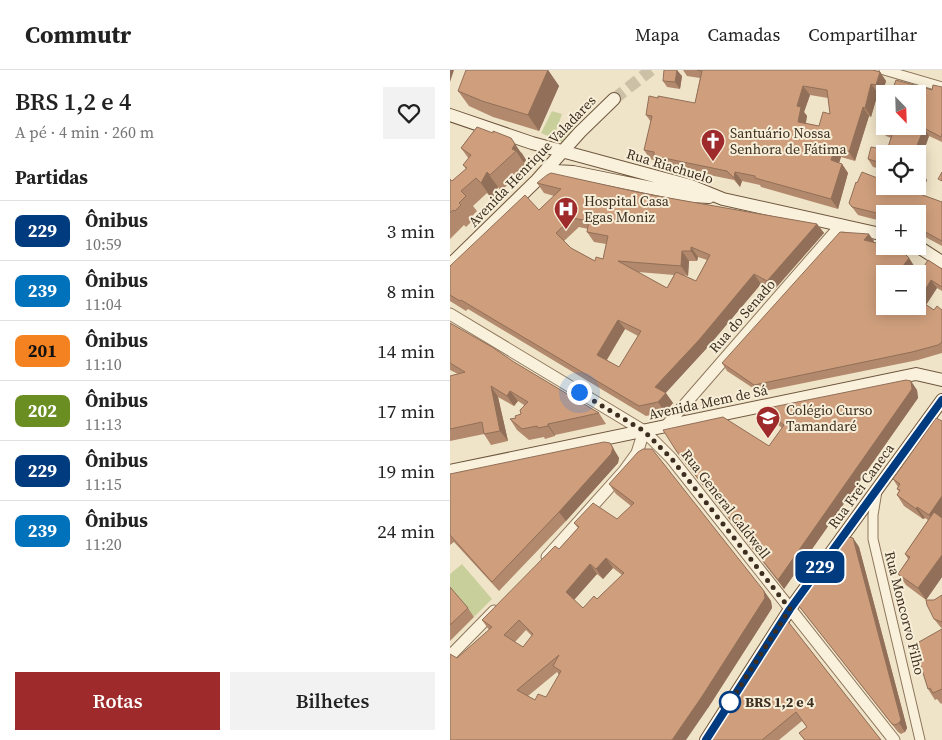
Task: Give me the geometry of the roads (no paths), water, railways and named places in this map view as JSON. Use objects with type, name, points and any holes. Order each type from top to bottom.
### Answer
[{"type":"main road","name":"Avenida Henrique Valadares","points":[[450,265],[537,180],[580,132],[614,99]]},
{"type":"main road","name":"Rua Riachuelo","points":[[450,115],[532,143],[692,186],[724,199],[876,233]]},
{"type":"main road","points":[[537,180],[555,171],[573,172],[691,196],[724,199]]},
{"type":"main road","points":[[926,252],[942,262]]},
{"type":"main road","name":"Avenida Mem de Sá","points":[[450,471],[916,374],[942,380]]},
{"type":"main road","name":"Rua Frei Caneca","points":[[706,740],[790,609],[942,400]]},
{"type":"street","points":[[884,70],[901,72],[942,87]]},
{"type":"street","name":"Rua do Senado","points":[[666,426],[841,225]]},
{"type":"street","name":"Rua General Caldwell","points":[[450,314],[644,431],[671,458],[894,740]]},
{"type":"street","points":[[542,563],[624,471],[637,453],[644,431]]},
{"type":"street","name":"Rua Moncorvo Filho","points":[[877,491],[873,539],[920,740]]},
{"type":"street","points":[[450,656],[502,603]]},
{"type":"tunnel","points":[[614,99],[651,70]]},
{"type":"place","name":"Santuário Nossa Senhora de Fátima","points":[[713,162]]},
{"type":"place","name":"Hospital Casa Egas Moniz","points":[[566,230]]},
{"type":"place","name":"Colégio Curso Tamandaré","points":[[768,439]]},
{"type":"place","name":"BRS 1,2 e 4","points":[[730,702]]}]
